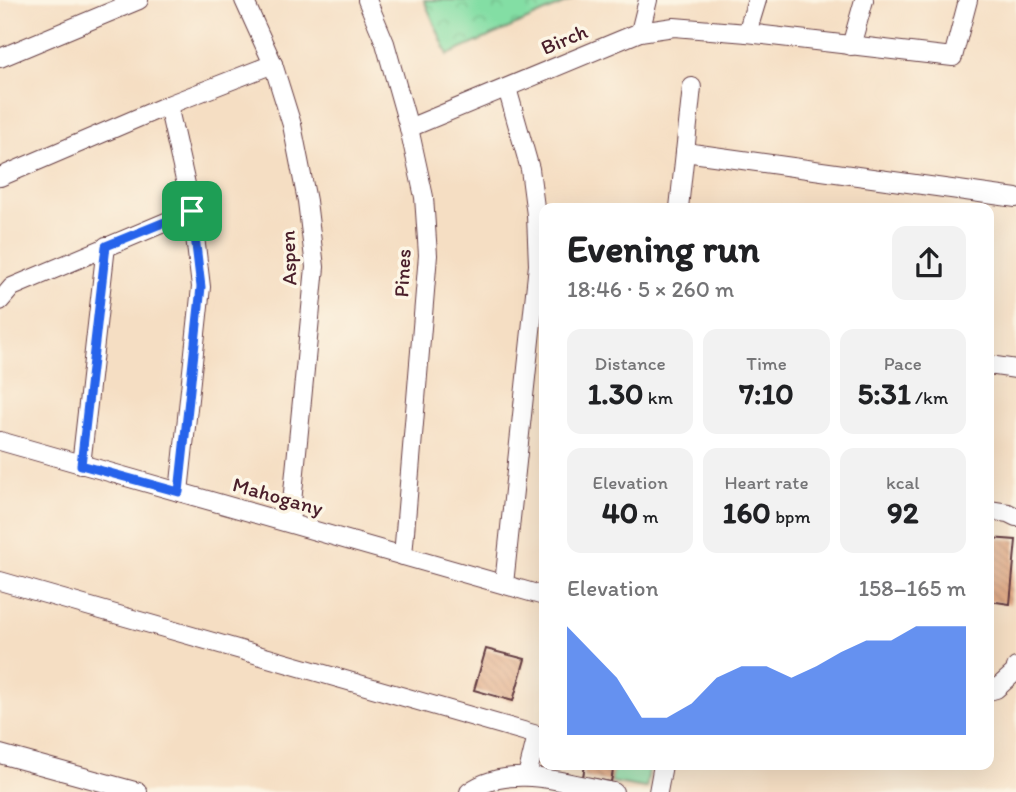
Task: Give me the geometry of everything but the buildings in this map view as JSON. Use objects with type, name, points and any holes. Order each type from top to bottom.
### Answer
[{"type":"street","points":[[0,58],[139,0]]},
{"type":"street","name":"Aspen","points":[[244,0],[273,64],[292,125],[307,201],[315,267],[290,523]]},
{"type":"street","name":"Pines","points":[[367,0],[385,43],[409,128],[424,197],[428,255],[403,555]]},
{"type":"street","points":[[640,32],[648,0]]},
{"type":"street","points":[[747,33],[757,0]]},
{"type":"street","points":[[851,46],[863,0]]},
{"type":"street","name":"Birch","points":[[409,128],[640,32],[674,27],[953,57],[968,0]]},
{"type":"street","points":[[0,177],[168,105],[273,64]]},
{"type":"street","points":[[680,203],[692,87]]},
{"type":"street","points":[[504,584],[538,265],[536,215],[530,169],[507,88]]},
{"type":"street","points":[[168,105],[192,211],[201,287],[179,492]]},
{"type":"street","points":[[685,152],[1016,198]]},
{"type":"street","points":[[0,301],[12,287],[192,211]]},
{"type":"street","points":[[81,465],[106,246]]},
{"type":"street","points":[[994,366],[1016,369]]},
{"type":"street","name":"Mahogany","points":[[0,441],[539,594]]},
{"type":"street","points":[[994,511],[1016,517]]},
{"type":"street","points":[[0,581],[539,735]]},
{"type":"street","points":[[994,690],[1016,673],[1016,667]]},
{"type":"street","points":[[527,776],[539,742]]},
{"type":"street","points":[[0,754],[138,792]]},
{"type":"street","points":[[657,792],[662,770]]},
{"type":"street","points":[[469,792],[496,779],[527,776],[614,792]]},
{"type":"green space","points":[[424,0],[572,0],[448,55]]},
{"type":"green space","points":[[613,770],[649,770],[646,788],[611,782]]},
{"type":"route","points":[[192,211],[201,287],[179,492],[81,465],[106,246],[192,211]]}]
